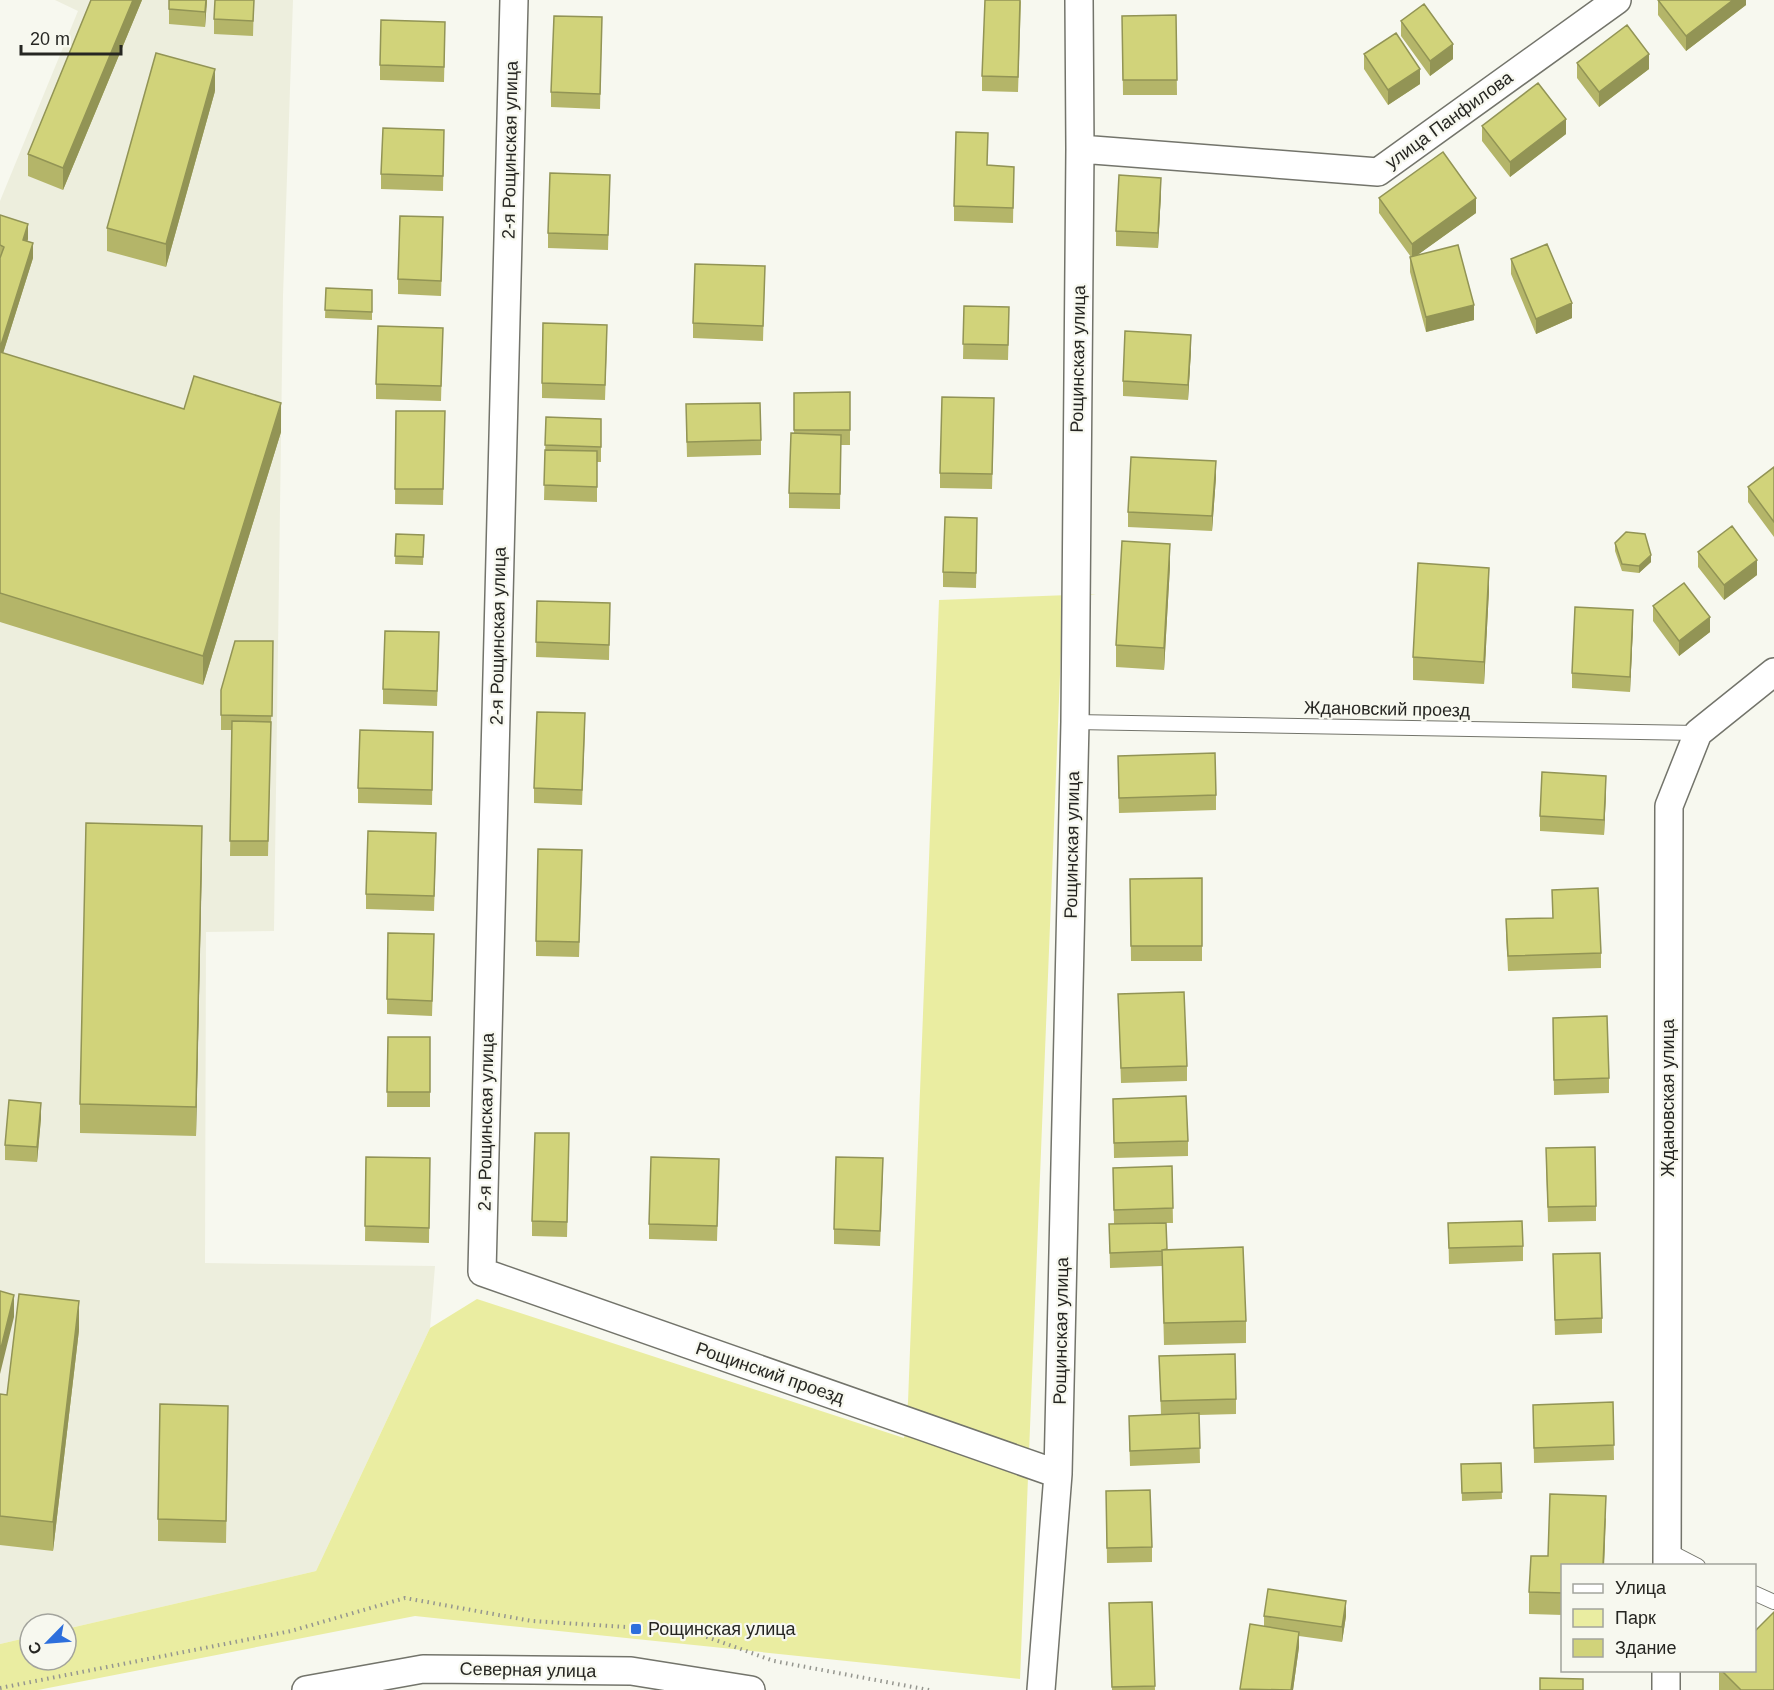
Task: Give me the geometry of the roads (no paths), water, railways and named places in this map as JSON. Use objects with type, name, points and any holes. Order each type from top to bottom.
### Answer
[{"type":"street","name":"2-я Рощинская улица","points":[[482,1272],[514,0]]},
{"type":"street","name":"Рощинская улица","points":[[1041,1690],[1058,1474],[1075,722],[1080,149],[1079,0]]},
{"type":"street","name":"улица Панфилова","points":[[1080,149],[1378,172],[1617,0]]},
{"type":"street","name":"Ждановская улица","points":[[1667,1558],[1669,806],[1698,733],[1774,672]]},
{"type":"street","name":"Рощинский проезд","points":[[482,1272],[1058,1474]]},
{"type":"street","name":"Северная улица","points":[[306,1690],[422,1679],[631,1671],[751,1690]]},
{"type":"street","points":[[1666,1672],[1666,1690]]},
{"type":"lane","name":"Ждановский проезд","points":[[1075,722],[1698,733]]},
{"type":"lane","points":[[1667,1558],[1690,1564]]},
{"type":"lane","points":[[1756,1593],[1774,1602]]},
{"type":"place","name":"Рощинская улица","points":[[636,1629]]}]
